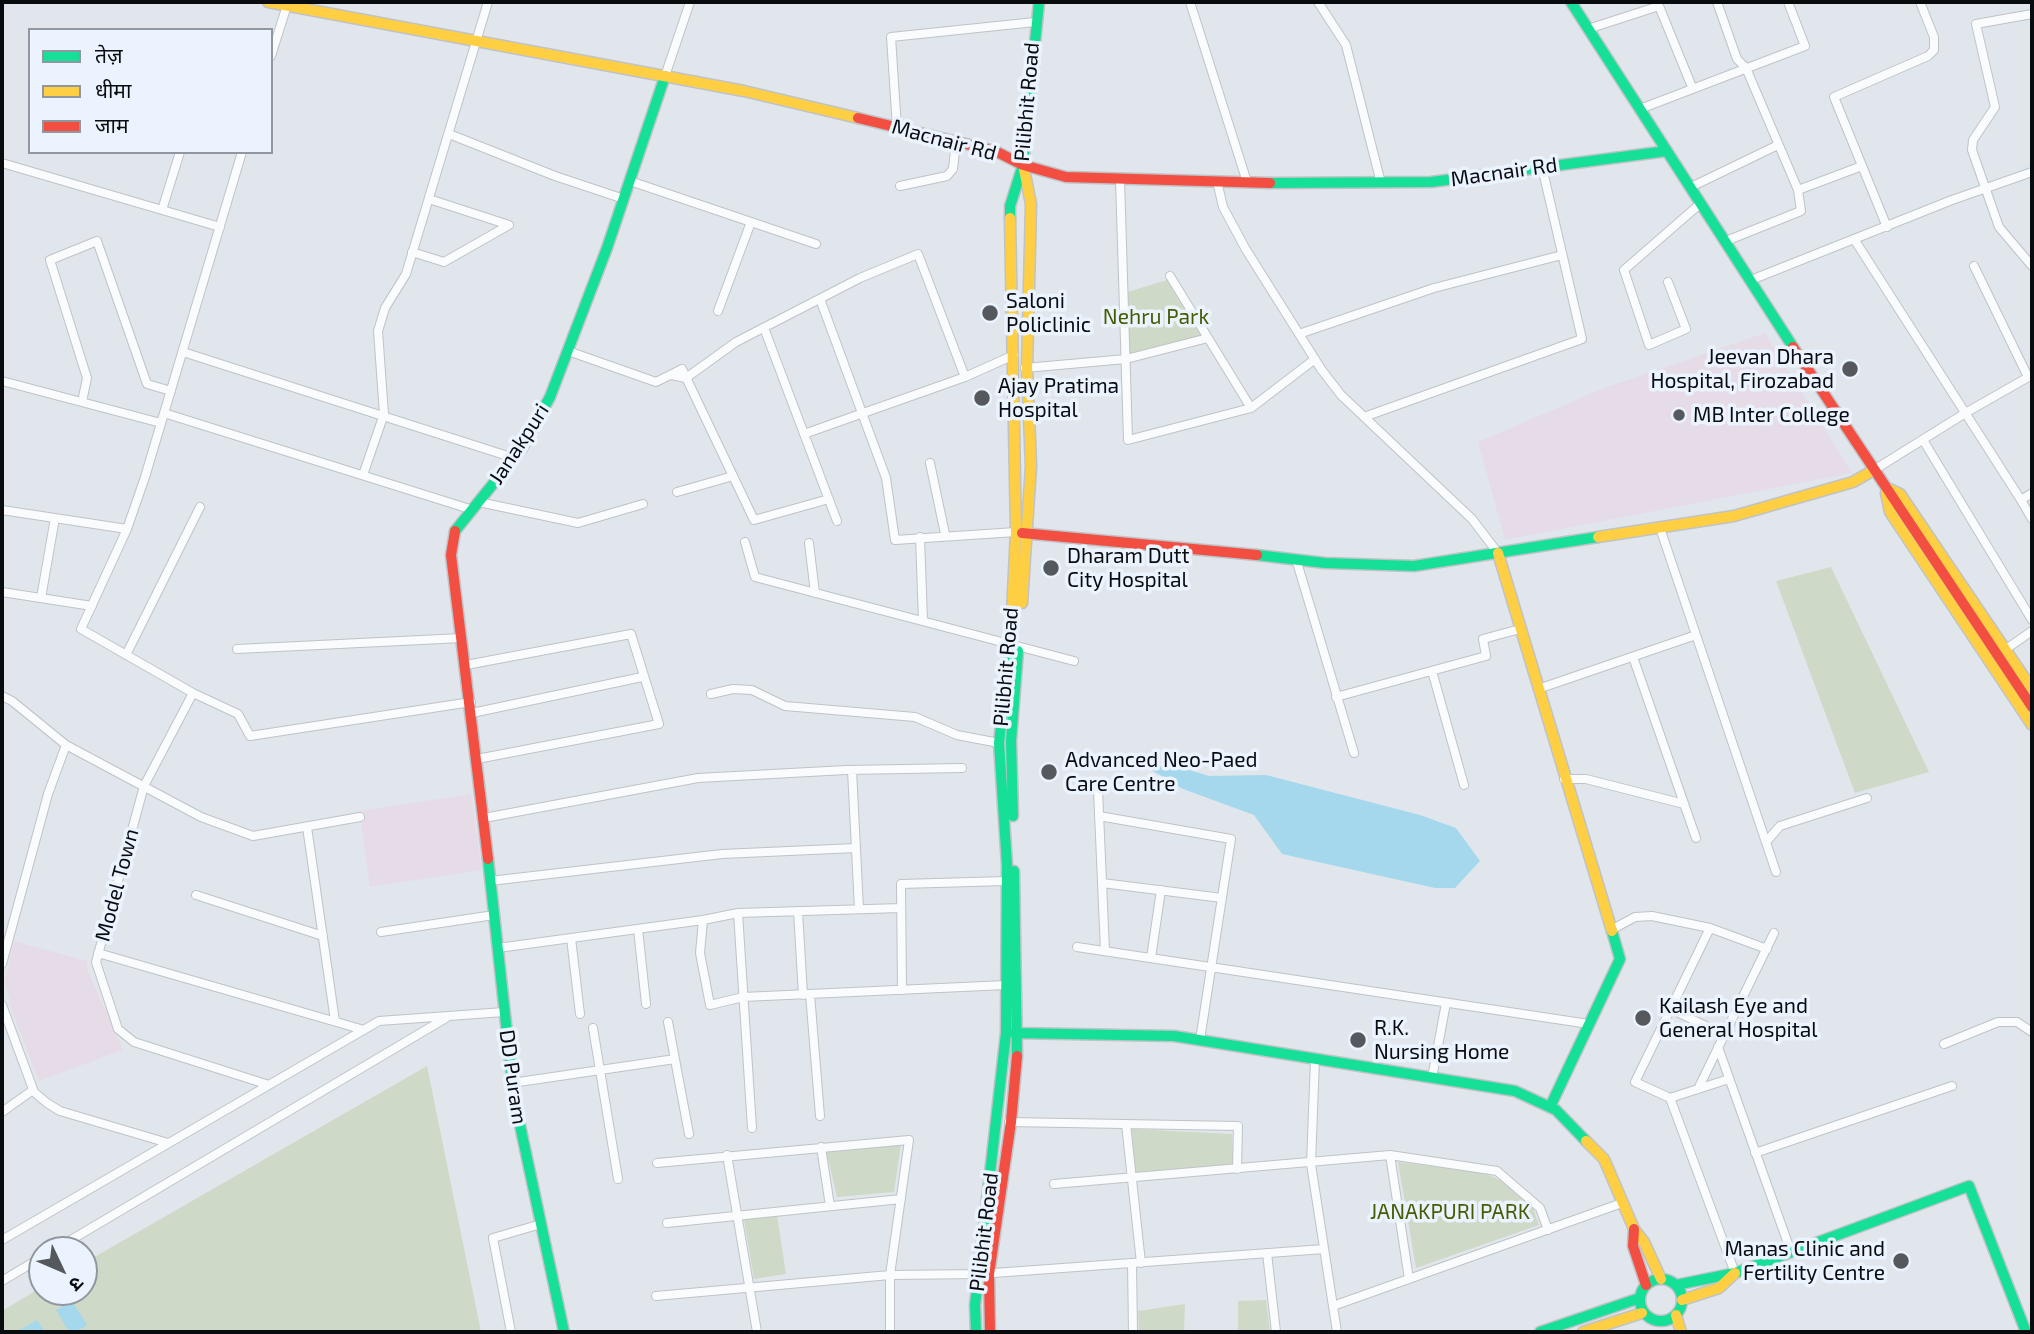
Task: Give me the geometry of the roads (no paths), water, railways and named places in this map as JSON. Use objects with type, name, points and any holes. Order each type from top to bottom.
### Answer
[{"type":"main road","name":"Macnair Rd","points":[[268,2],[287,3],[666,76],[995,151],[1023,164],[1066,177],[1247,182],[1431,181],[1667,151]]},
{"type":"main road","name":"Pilibhit Road","points":[[976,1332],[975,1305],[984,1274],[1006,1033],[1006,881],[999,743],[1015,644],[1022,533],[1010,206],[1023,164],[1039,2]]},
{"type":"main road","points":[[1571,2],[1884,487],[2032,707]]},
{"type":"main road","name":"Janakpuri","points":[[484,818],[451,555],[454,532],[514,458],[550,397],[624,199],[666,76]]},
{"type":"main road","points":[[1023,164],[1031,204],[1027,368],[1031,466],[1022,533],[1296,559],[1414,566],[1734,516],[1853,482],[1874,471]]},
{"type":"main road","points":[[1884,487],[1900,494],[2032,689]]},
{"type":"main road","points":[[1884,487],[1890,512],[1972,631],[2032,725]]},
{"type":"main road","points":[[1498,554],[1620,959],[1550,1107]]},
{"type":"main road","points":[[990,1332],[984,1274],[1011,1122],[1019,1034],[1011,741],[1015,644]]},
{"type":"main road","name":"DD Puram","points":[[484,818],[512,1083],[562,1332]]},
{"type":"main road","points":[[1006,1033],[1174,1035],[1515,1091],[1550,1107],[1578,1129],[1604,1160],[1634,1229],[1644,1242],[1661,1279],[1676,1285],[1713,1275],[1735,1273],[1969,1186],[2026,1332]]},
{"type":"main road","points":[[1634,1229],[1633,1246],[1646,1285],[1640,1298],[1642,1313],[1663,1327],[1676,1315],[1682,1300],[1676,1285]]},
{"type":"main road","points":[[1682,1300],[1719,1288],[1735,1273]]},
{"type":"main road","points":[[1646,1285],[1661,1279]]},
{"type":"main road","points":[[1540,1332],[1640,1298]]},
{"type":"main road","points":[[1583,1332],[1642,1313]]},
{"type":"main road","points":[[1676,1315],[1681,1332]]},
{"type":"street","points":[[363,475],[384,414],[377,331],[385,308],[406,274],[488,2]]},
{"type":"street","points":[[666,76],[690,2]]},
{"type":"street","points":[[1189,2],[1247,182]]},
{"type":"street","points":[[1318,2],[1346,45],[1381,183]]},
{"type":"street","points":[[1717,2],[1737,59],[1745,68],[1798,190],[1801,211],[1726,242]]},
{"type":"street","points":[[1640,109],[1805,46],[1788,2]]},
{"type":"street","points":[[1887,227],[1835,97],[1928,56],[1934,50],[1934,37],[1920,2]]},
{"type":"street","points":[[273,49],[287,3]]},
{"type":"street","points":[[1588,29],[1659,6],[1692,87]]},
{"type":"street","points":[[2032,14],[1976,24],[1995,107],[1973,140],[1972,150],[1999,227],[2032,266]]},
{"type":"street","points":[[897,128],[891,37],[1035,22]]},
{"type":"street","points":[[449,134],[555,176],[624,199]]},
{"type":"street","points":[[901,186],[947,176],[953,169],[956,142]]},
{"type":"street","points":[[1691,187],[1778,145]]},
{"type":"street","points":[[162,210],[179,154]]},
{"type":"street","points":[[241,154],[127,529],[81,629],[193,694],[238,714],[250,736],[471,707],[642,677]]},
{"type":"street","points":[[2,163],[220,227]]},
{"type":"street","points":[[1798,190],[1862,166]]},
{"type":"street","points":[[1364,416],[1583,339],[1542,167]]},
{"type":"street","points":[[1751,280],[1986,187],[2032,172]]},
{"type":"street","points":[[1121,180],[1128,440],[1251,408],[1315,359]]},
{"type":"street","points":[[630,181],[816,244]]},
{"type":"street","points":[[1217,181],[1223,207],[1245,248],[1341,395],[1472,519],[1498,554]]},
{"type":"street","points":[[412,251],[444,262],[509,225],[429,199]]},
{"type":"street","points":[[1668,282],[1686,328],[1648,345],[1624,270],[1701,203]]},
{"type":"street","points":[[718,311],[751,222]]},
{"type":"street","points":[[1854,239],[2032,519]]},
{"type":"street","points":[[82,402],[87,378],[50,260],[97,241],[147,384],[171,391]]},
{"type":"street","points":[[685,378],[736,342],[860,278],[918,254],[965,377]]},
{"type":"street","points":[[1299,334],[1434,288],[1562,255]]},
{"type":"street","points":[[1874,471],[1966,412],[2030,376],[1974,266]]},
{"type":"street","points":[[1170,276],[1251,408]]},
{"type":"street","points":[[820,299],[864,412],[886,478],[895,540],[945,534],[1022,533]]},
{"type":"street","points":[[764,328],[837,521]]},
{"type":"street","points":[[1014,368],[1126,359],[1208,338]]},
{"type":"street","points":[[568,351],[656,382],[681,369],[754,520],[829,499]]},
{"type":"street","points":[[183,352],[384,414],[514,458]]},
{"type":"street","points":[[804,434],[965,377],[1014,355]]},
{"type":"street","points":[[2,381],[161,423]]},
{"type":"street","points":[[164,413],[363,475],[476,506],[578,523],[643,504]]},
{"type":"street","points":[[1923,440],[2032,620]]},
{"type":"street","points":[[930,463],[945,534]]},
{"type":"street","points":[[677,492],[733,476]]},
{"type":"street","points":[[2021,500],[2032,493]]},
{"type":"street","points":[[126,655],[201,507]]},
{"type":"street","points":[[2,510],[127,529]]},
{"type":"street","points":[[41,598],[55,518]]},
{"type":"street","points":[[1660,528],[1776,872]]},
{"type":"street","points":[[920,537],[923,621]]},
{"type":"street","points":[[745,542],[755,577],[1074,661]]},
{"type":"street","points":[[809,543],[815,593]]},
{"type":"street","points":[[1296,559],[1354,754]]},
{"type":"street","points":[[2,592],[92,606]]},
{"type":"street","points":[[1336,697],[1486,656],[1483,639],[1520,629]]},
{"type":"street","points":[[2007,649],[2032,631]]},
{"type":"street","points":[[466,665],[631,634],[642,677],[659,724],[477,759]]},
{"type":"street","points":[[1538,689],[1696,635]]},
{"type":"street","points":[[237,649],[462,638]]},
{"type":"street","points":[[1633,657],[1696,838]]},
{"type":"street","points":[[1432,671],[1464,785]]},
{"type":"street","points":[[711,694],[733,689],[752,690],[785,706],[915,717],[957,735],[999,743]]},
{"type":"street","name":"Model Town","points":[[193,694],[144,786],[96,962],[106,1000],[118,1029],[134,1042],[269,1085]]},
{"type":"street","points":[[2,696],[12,701],[66,745],[201,817],[253,836],[360,817]]},
{"type":"street","points":[[2,964],[48,794],[66,745]]},
{"type":"street","points":[[484,818],[698,778],[852,770],[962,768]]},
{"type":"street","points":[[852,770],[859,909]]},
{"type":"street","points":[[1564,779],[1586,779],[1684,804]]},
{"type":"street","points":[[1098,790],[1105,951]]},
{"type":"street","points":[[1766,842],[1780,826],[1867,799]]},
{"type":"street","points":[[1099,816],[1231,839],[1200,1040]]},
{"type":"street","points":[[307,827],[335,1021]]},
{"type":"street","points":[[490,881],[722,854],[856,848]]},
{"type":"street","points":[[902,990],[901,884],[1006,881]]},
{"type":"street","points":[[1102,883],[1222,898]]},
{"type":"street","points":[[1151,958],[1161,890]]},
{"type":"street","points":[[196,895],[323,936]]},
{"type":"street","points":[[498,948],[738,913],[901,908]]},
{"type":"street","points":[[798,911],[820,1116]]},
{"type":"street","points":[[738,913],[752,1128]]},
{"type":"street","points":[[381,932],[494,915]]},
{"type":"street","points":[[1611,930],[1635,917],[1652,916],[1710,928],[1767,948]]},
{"type":"street","points":[[703,920],[700,953],[710,1004],[743,997],[1006,985]]},
{"type":"street","points":[[1710,928],[1635,1082],[1670,1098],[1729,1079]]},
{"type":"street","points":[[638,929],[646,1004]]},
{"type":"street","points":[[1698,1089],[1774,933]]},
{"type":"street","points":[[570,938],[580,1014]]},
{"type":"street","points":[[1077,947],[1589,1024]]},
{"type":"street","points":[[98,953],[364,1030]]},
{"type":"street","points":[[1432,1078],[1446,1003]]},
{"type":"street","points":[[2,1005],[33,1090],[60,1111],[168,1143]]},
{"type":"street","points":[[1671,1009],[1724,1035]]},
{"type":"street","points":[[2,1240],[379,1021],[504,1012]]},
{"type":"street","points":[[78,1236],[449,1016]]},
{"type":"street","points":[[668,1021],[689,1134]]},
{"type":"street","points":[[1944,1044],[1998,1022],[2017,1022],[2032,1032]]},
{"type":"street","points":[[593,1028],[618,1180]]},
{"type":"street","points":[[2,1035],[11,1032]]},
{"type":"street","points":[[1718,1047],[1791,1252]]},
{"type":"street","points":[[512,1083],[675,1059]]},
{"type":"street","points":[[1315,1059],[1311,1164],[1338,1332]]},
{"type":"street","points":[[1755,1153],[1952,1086]]},
{"type":"street","points":[[2,1112],[33,1090]]},
{"type":"street","points":[[1670,1098],[1735,1273]]},
{"type":"street","points":[[997,1122],[1238,1126],[1237,1170]]},
{"type":"street","points":[[1126,1124],[1136,1263],[1133,1332]]},
{"type":"street","points":[[657,1163],[909,1140],[890,1275],[890,1332]]},
{"type":"street","points":[[821,1147],[830,1206]]},
{"type":"street","points":[[727,1155],[757,1332]]},
{"type":"street","points":[[1390,1155],[1409,1279]]},
{"type":"street","points":[[1054,1184],[1311,1164],[1390,1155],[1497,1171],[1540,1208],[1548,1230]]},
{"type":"street","points":[[667,1223],[901,1199]]},
{"type":"street","points":[[1333,1306],[1622,1203]]},
{"type":"street","points":[[511,1332],[493,1238],[541,1224]]},
{"type":"street","points":[[656,1296],[890,1275],[984,1274],[1324,1249]]},
{"type":"street","points":[[1267,1253],[1276,1332]]},
{"type":"street","points":[[2,1281],[28,1265]]},
{"type":"water","points":[[1170,764],[1209,776],[1266,775],[1420,815],[1456,828],[1480,861],[1455,888],[1435,888],[1282,854],[1254,815],[1183,789],[1150,769]]},
{"type":"water","points":[[63,1306],[75,1306],[87,1325],[76,1332],[69,1332],[56,1310]]},
{"type":"water","points":[[37,1320],[45,1332],[16,1332]]},
{"type":"place","name":"Saloni Policlinic","points":[[990,313]]},
{"type":"place","name":"Jeevan Dhara Hospital, Firozabad","points":[[1850,369]]},
{"type":"place","name":"Ajay Pratima Hospital","points":[[982,398]]},
{"type":"place","name":"MB Inter College","points":[[1679,415]]},
{"type":"place","name":"Dharam Dutt City Hospital","points":[[1051,568]]},
{"type":"place","name":"Advanced Neo-Paed Care Centre","points":[[1049,772]]},
{"type":"place","name":"Kailash Eye and General Hospital","points":[[1643,1018]]},
{"type":"place","name":"R.K. Nursing Home","points":[[1358,1040]]},
{"type":"place","name":"Manas Clinic and Fertility Centre","points":[[1901,1261]]},
{"type":"park label","name":"Nehru Park","points":[[1156,317]]},
{"type":"park label","name":"JANAKPURI PARK","points":[[1450,1212]]}]
